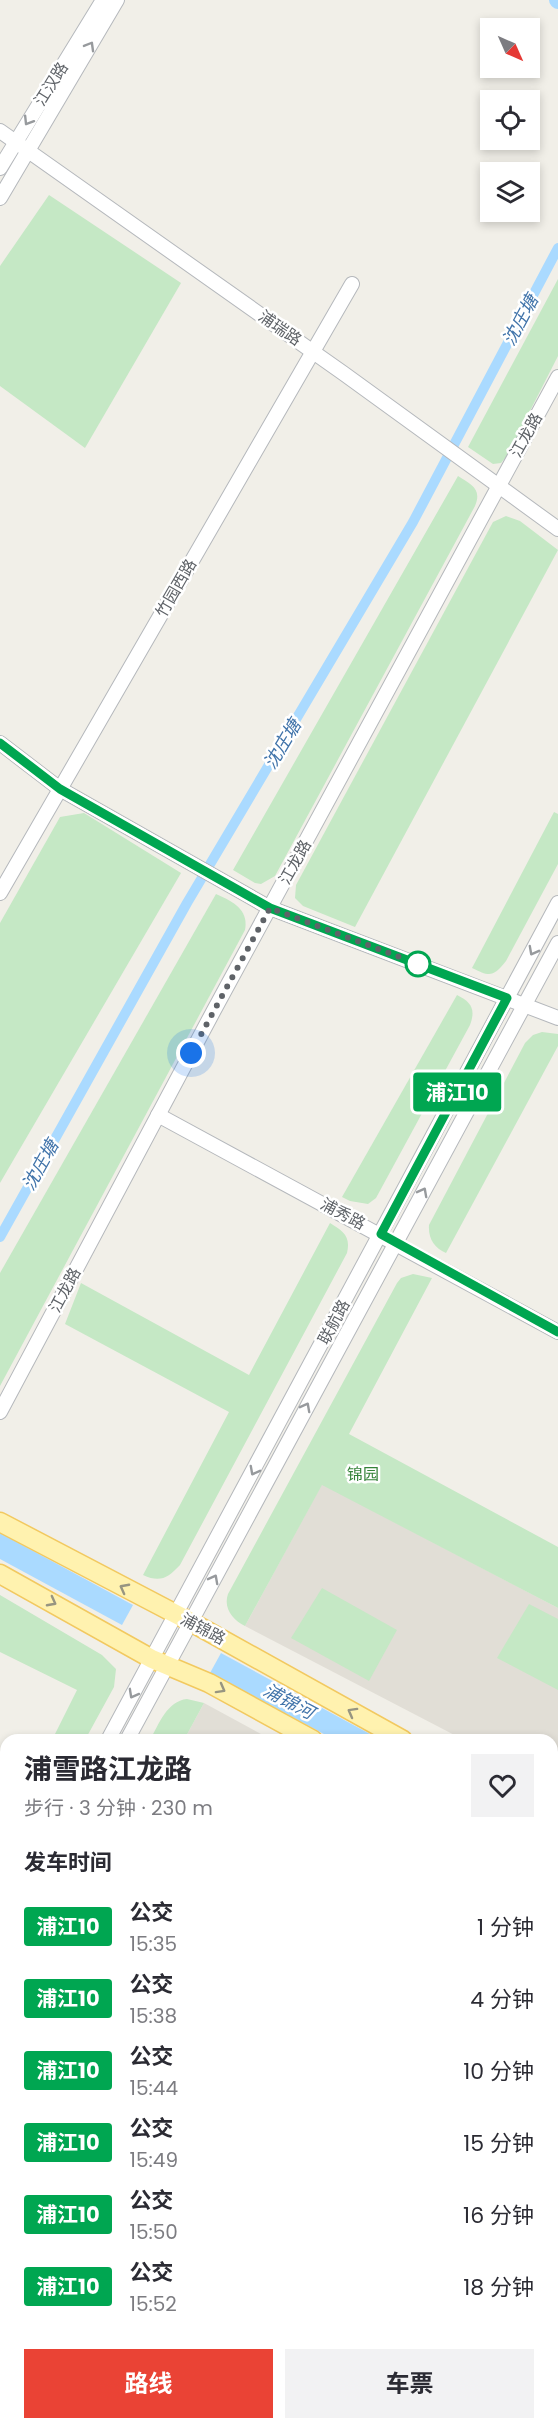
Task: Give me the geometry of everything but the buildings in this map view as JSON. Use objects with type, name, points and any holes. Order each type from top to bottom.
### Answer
[{"type":"main road","name":"浦锦路","points":[[0,1522],[181,1623],[393,1734]]},
{"type":"main road","points":[[0,1574],[162,1657],[302,1734]]},
{"type":"street","name":"江汉路","points":[[0,168],[103,0]]},
{"type":"street","points":[[0,198],[117,0]]},
{"type":"street","name":"浦瑞路","points":[[0,131],[313,351],[558,528]]},
{"type":"street","name":"竹园西路","points":[[0,892],[352,284]]},
{"type":"street","name":"江龙路","points":[[0,1412],[158,1114],[558,377]]},
{"type":"street","points":[[0,743],[60,789],[270,908],[558,1018]]},
{"type":"street","name":"联航路","points":[[181,1623],[381,1234],[558,903]]},
{"type":"street","name":"联航路","points":[[112,1734],[162,1657],[395,1243],[558,943]]},
{"type":"street","name":"浦秀路","points":[[158,1114],[558,1332]]},
{"type":"street","name":"联航路","points":[[130,1734],[162,1657]]},
{"type":"shaded area","points":[[322,1484],[558,1608],[558,1734],[452,1734],[245,1626]]},
{"type":"shaded area","points":[[204,1703],[261,1734],[187,1734]]},
{"type":"green space","points":[[49,195],[181,283],[85,448],[0,386],[0,266]]},
{"type":"green space","points":[[558,279],[558,356],[507,456],[501,463],[493,464],[468,447]]},
{"type":"green space","points":[[458,476],[476,491],[475,506],[275,876],[261,884],[255,883],[233,870]]},
{"type":"green space","points":[[506,516],[520,521],[558,550],[355,927],[303,906],[295,898],[296,885],[493,522]]},
{"type":"green space","points":[[554,812],[558,814],[558,864],[506,961],[491,974],[472,968]]},
{"type":"green space","points":[[84,813],[181,873],[0,1183],[0,923],[60,817]]},
{"type":"green space","points":[[216,894],[242,911],[246,923],[245,930],[0,1386],[0,1273]]},
{"type":"green space","points":[[457,995],[466,1000],[471,1007],[470,1025],[376,1198],[368,1204],[342,1197]]},
{"type":"green space","points":[[542,1032],[558,1034],[558,1046],[446,1253],[433,1242],[429,1225],[525,1043],[533,1035]]},
{"type":"green space","points":[[330,1223],[347,1238],[347,1253],[180,1565],[163,1578],[154,1579],[143,1575],[229,1412],[65,1324],[81,1283],[249,1375]]},
{"type":"green space","name":"锦园","points":[[413,1274],[432,1278],[349,1434],[558,1547],[558,1608],[322,1485],[245,1626],[230,1613],[227,1604],[228,1594],[397,1283],[401,1278]]},
{"type":"green space","points":[[322,1588],[397,1630],[369,1681],[291,1638]]},
{"type":"green space","points":[[0,1595],[102,1655],[116,1669],[114,1687],[88,1734],[55,1734],[77,1690],[0,1652]]},
{"type":"green space","points":[[529,1604],[558,1619],[558,1690],[497,1658]]},
{"type":"green space","points":[[187,1699],[204,1703],[187,1734],[153,1734],[169,1709]]},
{"type":"water","points":[[0,1533],[133,1605],[122,1625],[0,1559]]},
{"type":"water","name":"浦锦河","points":[[221,1653],[370,1734],[324,1734],[210,1673]]},
{"type":"waterway","name":"沈庄塘","points":[[0,1237],[187,903],[413,522],[558,248]]},
{"type":"bus line","name":"浦江10","points":[[0,743],[60,789],[270,908],[507,998],[381,1234],[558,1332]]},
{"type":"route","points":[[191,1053],[270,908],[418,964]]}]
